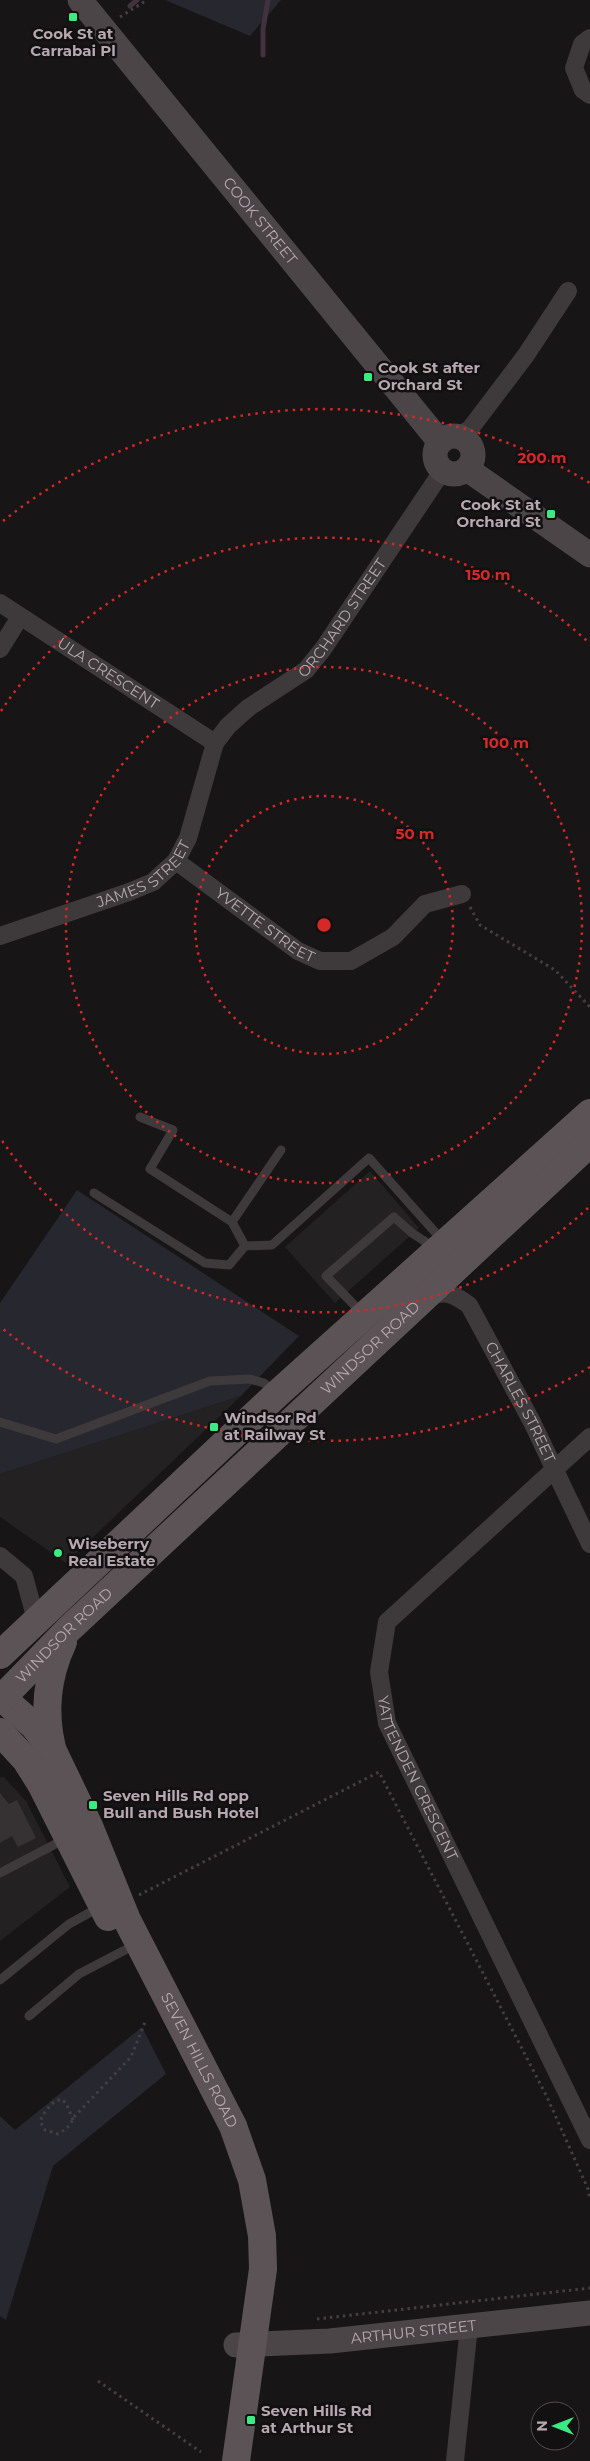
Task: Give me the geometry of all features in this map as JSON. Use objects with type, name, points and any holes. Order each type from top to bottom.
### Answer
[{"type":"main road","name":"COOK STREET","points":[[80,0],[449,439]]},
{"type":"main road","points":[[457,471],[473,457],[473,450],[470,444],[449,439],[436,449],[437,463],[457,471],[590,555]]},
{"type":"main road","name":"WINDSOR ROAD","points":[[0,1655],[276,1394],[590,1113]]},
{"type":"main road","name":"WINDSOR ROAD","points":[[1,1698],[69,1629],[590,1143]]},
{"type":"main road","points":[[0,1628],[36,1620]]},
{"type":"main road","points":[[52,1751],[48,1730],[49,1683],[59,1650],[69,1629]]},
{"type":"main road","name":"SEVEN HILLS ROAD","points":[[1,1698],[34,1726],[52,1751],[90,1826],[127,1920],[233,2126],[252,2180],[262,2236],[263,2269],[245,2345],[211,2456]]},
{"type":"main road","name":"SEVEN HILLS ROAD","points":[[0,1732],[26,1760],[41,1784],[217,2129],[234,2178],[243,2226],[245,2279],[245,2345],[236,2461]]},
{"type":"main road","name":"ARTHUR STREET","points":[[245,2345],[330,2341],[590,2313]]},
{"type":"street","points":[[586,41],[574,68],[583,90],[590,95]]},
{"type":"street","points":[[449,439],[470,429],[526,355],[568,291]]},
{"type":"street","name":"ORCHARD STREET","points":[[215,743],[228,726],[248,708],[306,670],[324,649],[437,479],[457,471]]},
{"type":"street","name":"ULA CRESCENT","points":[[0,603],[215,743]]},
{"type":"street","points":[[0,649],[20,617]]},
{"type":"street","name":"JAMES STREET","points":[[0,936],[153,882],[176,861],[188,838],[215,743]]},
{"type":"street","name":"YVETTE STREET","points":[[176,861],[298,951],[320,961],[351,961],[393,937],[426,904],[462,894]]},
{"type":"street","name":"CHARLES STREET","points":[[424,1297],[443,1292],[456,1295],[469,1305],[558,1466],[590,1544]]},
{"type":"street","name":"YATTENDEN CRESCENT","points":[[590,1437],[386,1622],[379,1672],[386,1723],[590,2140]]},
{"type":"street","points":[[0,1556],[24,1576],[36,1620]]},
{"type":"street","points":[[455,2461],[469,2326]]},
{"type":"lane","points":[[140,1117],[172,1130],[150,1169],[232,1222],[245,1246]]},
{"type":"lane","points":[[232,1222],[281,1150]]},
{"type":"lane","points":[[94,1194],[205,1263],[229,1265],[245,1246],[272,1245],[369,1158],[440,1246]]},
{"type":"lane","points":[[364,1315],[326,1276],[394,1217],[412,1233],[440,1246]]},
{"type":"lane","points":[[0,1422],[56,1439],[210,1381],[250,1379],[264,1383],[276,1394]]},
{"type":"lane","points":[[0,1873],[68,1838]]},
{"type":"lane","points":[[0,1980],[69,1924],[103,1905]]},
{"type":"lane","points":[[29,2016],[79,1974],[125,1950]]},
{"type":"path","points":[[120,17],[147,0]]},
{"type":"path","points":[[462,894],[480,925],[555,970],[590,1008]]},
{"type":"path","points":[[134,1898],[379,1772],[547,2097],[588,2189],[590,2200]]},
{"type":"path","points":[[73,2120],[66,2103],[61,2099],[47,2108],[40,2121],[45,2130],[58,2134],[69,2128],[73,2120],[131,2057],[145,2022]]},
{"type":"path","points":[[315,2319],[590,2288]]},
{"type":"path","points":[[98,2381],[211,2456]]},
{"type":"shaded area","points":[[165,0],[281,0],[250,36]]},
{"type":"shaded area","points":[[370,1171],[419,1228],[335,1303],[285,1247]]},
{"type":"shaded area","points":[[77,1190],[299,1336],[241,1396],[0,1474],[0,1303]]},
{"type":"shaded area","points":[[241,1396],[66,1563],[0,1517],[0,1474]]},
{"type":"shaded area","points":[[0,1777],[4,1777],[26,1801],[70,1887],[0,1941]]},
{"type":"shaded area","points":[[142,2027],[166,2074],[53,2166],[6,2320],[0,2316],[0,2116],[15,2130]]},
{"type":"building","points":[[0,1793],[9,1804],[17,1800],[36,1838],[18,1847],[12,1836],[0,1843]]},
{"type":"waterway","points":[[130,6],[137,0]]},
{"type":"waterway","points":[[263,55],[263,29],[268,0]]},
{"type":"place","name":"Cook St at Carrabai Pl","points":[[73,17]]},
{"type":"place","name":"Cook St after Orchard St","points":[[368,377]]},
{"type":"place","name":"Cook St at Orchard St","points":[[551,514]]},
{"type":"place","name":"Windsor Rd at Railway St","points":[[214,1427]]},
{"type":"place","name":"Wiseberry Real Estate","points":[[58,1553]]},
{"type":"place","name":"Seven Hills Rd opp Bull and Bush Hotel","points":[[93,1805]]},
{"type":"place","name":"Seven Hills Rd at Arthur St","points":[[251,2420]]}]
